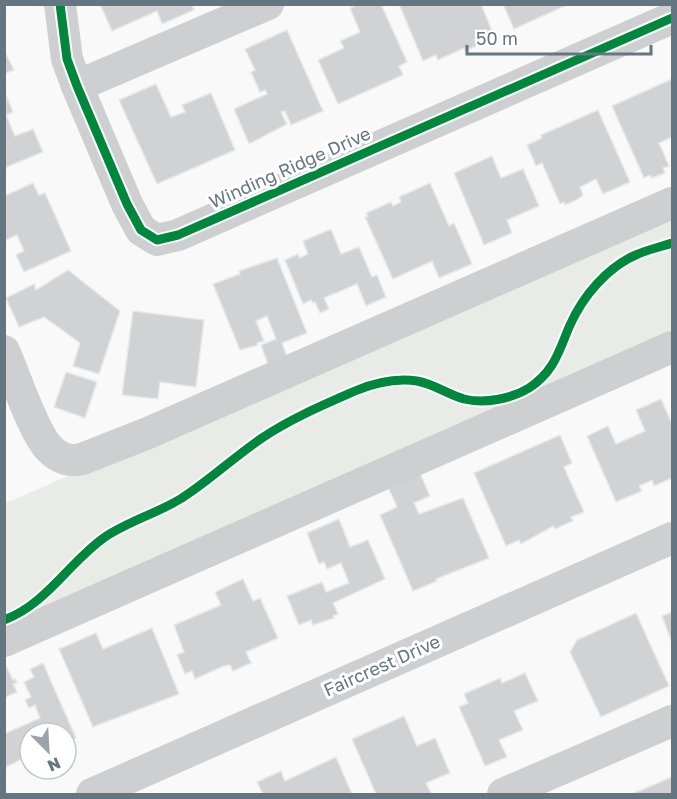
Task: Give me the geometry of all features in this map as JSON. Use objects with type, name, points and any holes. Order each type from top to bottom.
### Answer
[{"type":"street","name":"Winding Ridge Drive","points":[[60,4],[67,59],[77,87],[127,204],[141,230],[157,240],[178,235],[672,18]]},
{"type":"street","points":[[77,87],[268,4]]},
{"type":"street","points":[[4,351],[47,446],[60,457],[71,462],[148,433],[672,203]]},
{"type":"street","points":[[4,641],[672,348]]},
{"type":"street","name":"Faircrest Drive","points":[[92,795],[672,538]]},
{"type":"street","points":[[503,795],[672,721]]},
{"type":"shaded area","points":[[672,212],[672,352],[5,646],[4,504]]},
{"type":"building","points":[[100,4],[191,4],[194,10],[162,24],[157,11],[112,31]]},
{"type":"building","points":[[359,4],[381,4],[407,62],[399,66],[403,75],[338,104],[318,60],[344,48],[340,41],[360,32],[350,8]]},
{"type":"building","points":[[399,4],[481,4],[492,31],[478,37],[481,44],[465,51],[464,48],[438,60],[436,55],[423,61]]},
{"type":"building","points":[[503,4],[569,4],[514,29]]},
{"type":"building","points":[[287,30],[323,111],[291,125],[285,111],[281,112],[287,124],[249,144],[234,109],[267,94],[265,90],[260,92],[251,72],[255,70],[245,49]]},
{"type":"building","points":[[4,50],[14,70],[4,74]]},
{"type":"building","points":[[672,79],[672,137],[659,143],[669,166],[663,168],[665,173],[652,178],[650,175],[644,178],[612,106]]},
{"type":"building","points":[[156,84],[171,117],[185,112],[182,105],[211,93],[235,150],[157,184],[119,100]]},
{"type":"building","points":[[6,95],[13,112],[6,115],[15,136],[33,129],[43,152],[4,168]]},
{"type":"building","points":[[598,110],[630,182],[603,194],[596,179],[580,187],[583,195],[578,199],[565,205],[564,202],[560,204],[542,163],[536,166],[527,145],[542,138],[541,135]]},
{"type":"building","points":[[492,156],[501,178],[523,169],[539,206],[507,220],[512,233],[484,245],[454,173]]},
{"type":"building","points":[[33,183],[39,195],[45,193],[71,251],[24,272],[16,255],[24,251],[17,235],[4,241],[4,196]]},
{"type":"building","points":[[430,183],[449,226],[454,223],[472,264],[439,278],[432,261],[393,279],[365,217],[368,216],[366,213],[391,202],[393,206],[401,202],[399,197]]},
{"type":"building","points":[[331,229],[341,254],[359,247],[372,277],[377,275],[386,297],[366,306],[357,284],[324,298],[329,309],[320,313],[315,302],[311,300],[303,304],[285,260],[298,254],[299,258],[308,254],[303,241]]},
{"type":"building","points":[[277,258],[307,333],[282,343],[288,359],[269,367],[261,345],[276,339],[267,316],[256,321],[264,341],[240,350],[213,284],[240,274],[239,271]]},
{"type":"building","points":[[68,270],[120,311],[99,374],[73,366],[80,343],[44,317],[19,327],[6,298],[34,284],[36,290]]},
{"type":"building","points":[[133,311],[204,320],[196,387],[160,382],[158,399],[122,395]]},
{"type":"building","points":[[66,372],[97,382],[85,418],[54,407]]},
{"type":"building","points":[[661,399],[672,424],[672,478],[654,486],[652,480],[639,486],[642,491],[616,502],[587,436],[608,426],[616,444],[645,431],[636,410]]},
{"type":"building","points":[[560,435],[572,463],[564,467],[584,512],[571,517],[573,521],[555,529],[553,526],[521,544],[519,540],[506,546],[474,473]]},
{"type":"building","points":[[419,471],[430,496],[414,503],[419,514],[463,498],[489,558],[436,579],[437,581],[413,591],[380,515],[397,507],[387,485]]},
{"type":"building","points":[[339,519],[350,547],[368,540],[385,579],[333,603],[338,614],[333,616],[334,618],[313,625],[311,620],[299,625],[287,596],[322,582],[326,592],[349,583],[341,563],[327,569],[324,562],[319,564],[307,533]]},
{"type":"building","points":[[243,579],[253,601],[260,598],[278,638],[246,652],[251,663],[233,671],[230,665],[195,679],[192,671],[185,674],[177,655],[184,652],[174,625],[221,605],[215,592]]},
{"type":"building","points":[[672,612],[672,643],[662,616]]},
{"type":"building","points":[[636,613],[669,686],[601,717],[570,652],[577,640]]},
{"type":"building","points":[[152,628],[179,694],[93,727],[59,649],[96,633],[103,649]]},
{"type":"building","points":[[4,662],[13,680],[15,679],[17,683],[13,684],[17,692],[4,698]]},
{"type":"building","points":[[43,663],[69,721],[33,721],[40,718],[35,705],[29,708],[25,700],[31,697],[24,682],[34,677],[30,669]]},
{"type":"building","points":[[525,673],[538,701],[514,711],[523,730],[499,740],[507,757],[485,766],[459,707],[468,703],[464,694],[500,678],[502,683]]},
{"type":"building","points":[[404,716],[417,746],[435,738],[450,773],[426,783],[431,793],[376,794],[352,739]]},
{"type":"building","points":[[18,728],[18,761],[4,768],[4,734]]},
{"type":"building","points":[[336,757],[352,794],[263,794],[257,782],[281,771],[285,781]]},
{"type":"building","points":[[672,777],[672,794],[632,794]]},
{"type":"cycle path","points":[[60,4],[67,59],[77,86],[127,204],[141,230],[157,240],[178,235],[672,18]]},
{"type":"cycle path","points":[[4,620],[33,604],[105,537],[182,498],[262,438],[295,418],[355,391],[401,380],[423,382],[464,399],[480,401],[506,398],[522,392],[545,374],[559,351],[575,314],[589,293],[607,274],[627,259],[672,243]]}]
